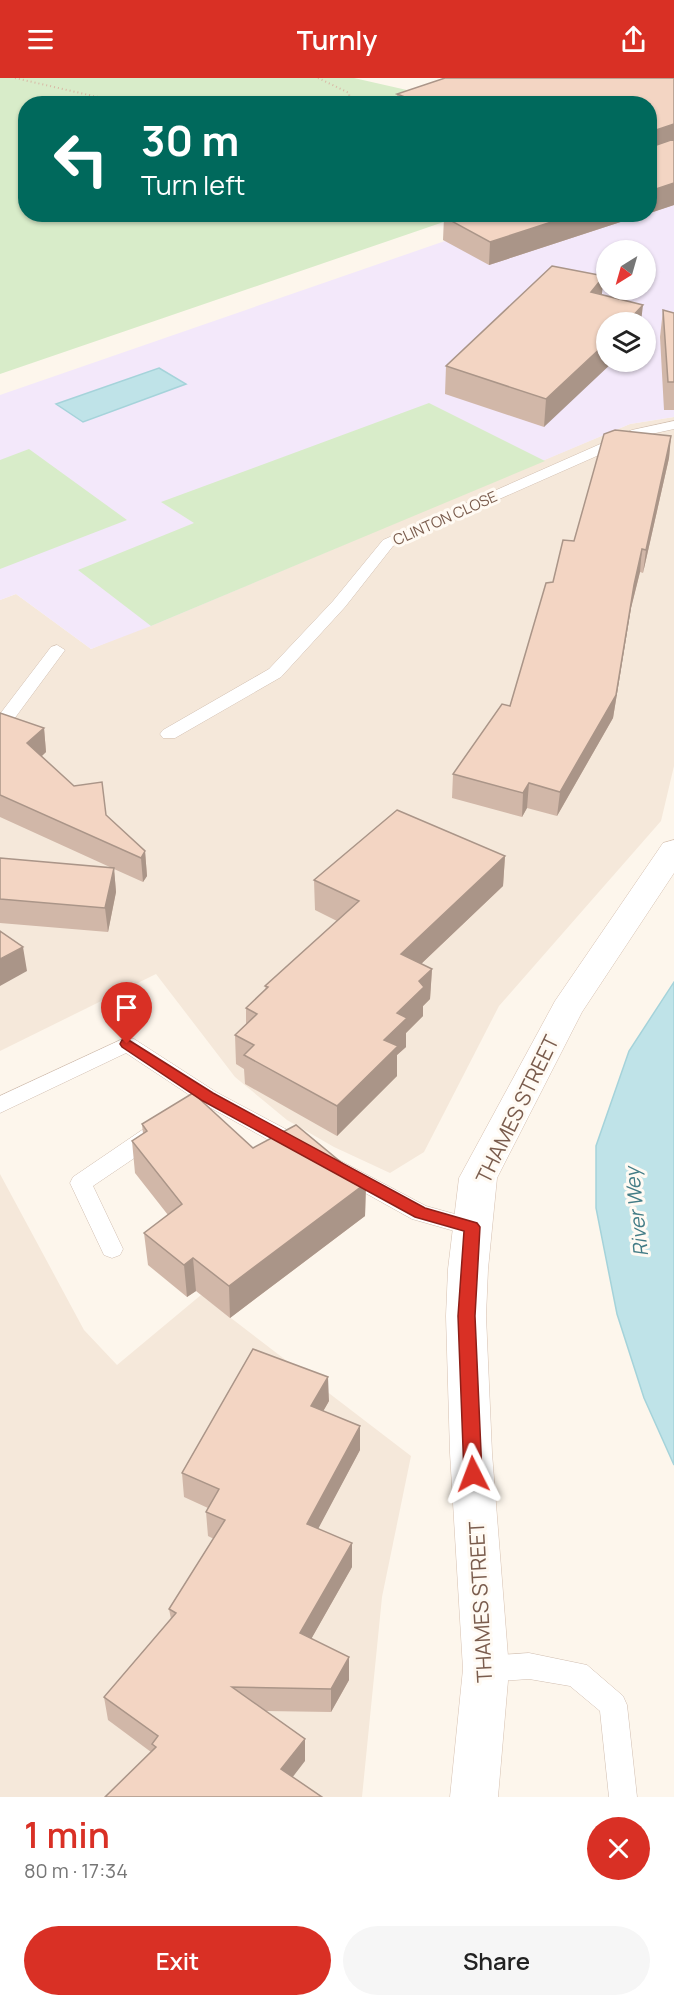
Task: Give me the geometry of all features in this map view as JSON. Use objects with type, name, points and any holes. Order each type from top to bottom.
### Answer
[{"type":"street","name":"THAMES STREET","points":[[474,1797],[486,1669],[471,1453],[466,1316],[478,1178],[567,1009],[646,888],[674,850]]},
{"type":"lane","name":"CLINTON CLOSE","points":[[169,734],[275,673],[339,604],[388,543],[638,433],[674,425]]},
{"type":"lane","points":[[0,726],[57,650]]},
{"type":"lane","points":[[0,1105],[127,1044],[208,1097],[420,1213],[472,1227]]},
{"type":"lane","points":[[188,1110],[208,1097]]},
{"type":"lane","points":[[112,1249],[81,1183],[169,1124]]},
{"type":"lane","points":[[486,1669],[529,1666],[577,1674],[613,1705],[623,1797]]},
{"type":"path","points":[[15,78],[93,96]]},
{"type":"path","points":[[318,78],[349,93],[349,96]]},
{"type":"shaded area","points":[[674,163],[674,417],[630,424],[151,626],[91,649],[16,594],[0,600],[0,395],[500,222],[657,222],[657,169]]},
{"type":"shaded area","points":[[674,417],[674,766],[661,821],[499,1006],[424,1152],[390,1173],[334,1147],[287,1120],[235,1077],[156,974],[0,1051],[0,600],[16,594],[91,649],[630,424]]},
{"type":"shaded area","points":[[0,1174],[84,1330],[117,1365],[201,1295],[411,1456],[382,1597],[362,1797],[0,1797]]},
{"type":"green space","points":[[0,78],[354,78],[420,93],[475,78],[664,78],[674,85],[656,96],[18,96],[18,222],[444,222],[0,374]]},
{"type":"green space","points":[[429,403],[545,461],[151,626],[78,570],[194,523],[161,502]]},
{"type":"green space","points":[[29,449],[127,520],[0,569],[0,460]]},
{"type":"water","points":[[159,368],[186,384],[83,422],[56,404]]},
{"type":"water","name":"River Wey","points":[[674,982],[674,1465],[644,1398],[617,1314],[596,1208],[596,1146],[629,1051]]},
{"type":"building","points":[[445,78],[674,78],[674,124],[657,130],[657,96],[402,96],[397,94]]},
{"type":"building","points":[[674,139],[674,183],[657,189],[657,145]]},
{"type":"building","points":[[453,222],[551,222],[490,242]]},
{"type":"building","points":[[552,266],[596,274],[596,286],[591,292],[596,293],[596,300],[623,300],[643,305],[636,312],[596,312],[596,352],[546,399],[446,366]]},
{"type":"building","points":[[663,310],[674,313],[674,382],[668,382]]},
{"type":"building","points":[[615,430],[671,436],[646,550],[642,549],[634,585],[616,695],[560,792],[529,783],[523,793],[453,774],[502,704],[510,706],[546,583],[553,582],[563,540],[574,541],[604,434]]},
{"type":"building","points":[[0,713],[44,728],[27,743],[74,786],[102,782],[106,815],[145,851],[141,858],[0,795]]},
{"type":"building","points":[[397,810],[505,856],[401,954],[432,969],[419,981],[424,987],[397,1013],[407,1018],[384,1040],[398,1046],[337,1106],[244,1055],[254,1045],[235,1035],[257,1014],[246,1008],[268,987],[265,986],[359,901],[314,880]]},
{"type":"building","points":[[0,858],[114,868],[105,908],[0,899]]},
{"type":"building","points":[[0,931],[23,947],[0,959]]},
{"type":"building","points":[[193,1093],[253,1148],[296,1125],[366,1183],[229,1286],[193,1258],[184,1265],[144,1233],[182,1204],[132,1141],[147,1131],[142,1124]]},
{"type":"building","points":[[253,1349],[328,1377],[311,1406],[360,1426],[307,1524],[352,1543],[300,1633],[349,1657],[331,1689],[232,1687],[305,1739],[281,1769],[322,1797],[105,1797],[156,1747],[152,1744],[158,1736],[104,1697],[176,1613],[169,1609],[225,1520],[206,1512],[219,1489],[182,1473]]},
{"type":"route","points":[[127,1044],[208,1097],[420,1213],[472,1227],[466,1316],[473,1474]]}]
